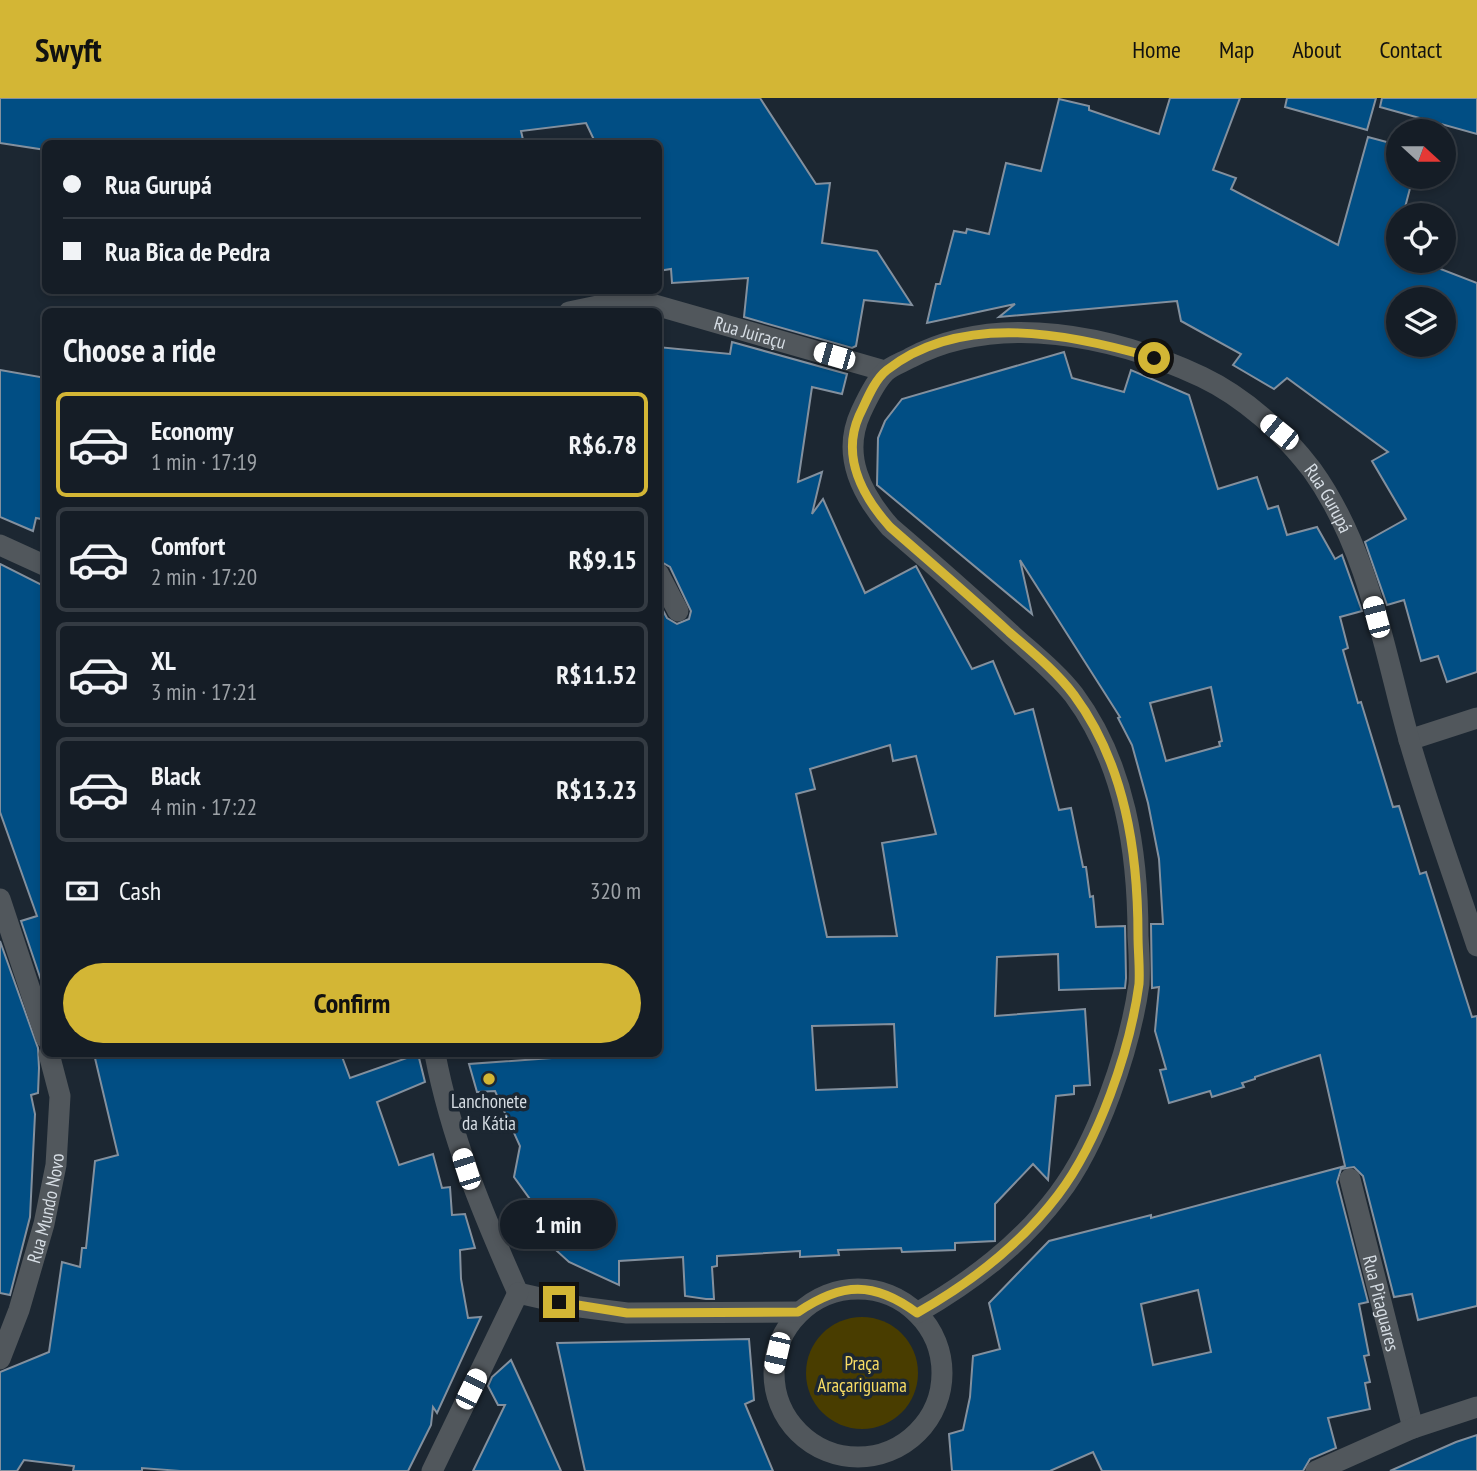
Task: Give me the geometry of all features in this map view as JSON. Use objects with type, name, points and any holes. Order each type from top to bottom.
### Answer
[{"type":"street","name":"Rua Juiraçu","points":[[588,308],[612,303],[655,305],[885,371]]},
{"type":"street","name":"Rua Gurupá","points":[[917,1313],[969,1283],[1025,1234],[1060,1193],[1091,1136],[1119,1070],[1139,983],[1138,886],[1122,793],[1103,743],[1073,694],[1038,658],[890,527],[870,505],[859,481],[852,455],[855,426],[867,399],[885,371],[928,348],[971,335],[1026,332],[1101,343],[1154,358],[1204,378],[1242,402],[1279,432],[1333,501],[1363,567],[1409,740],[1477,946]]},
{"type":"street","points":[[0,545],[42,564]]},
{"type":"street","points":[[662,580],[678,611]]},
{"type":"street","points":[[1409,740],[1477,718]]},
{"type":"street","points":[[0,898],[42,1026]]},
{"type":"street","name":"Rua Mundo Novo","points":[[0,1359],[19,1310],[41,1237],[56,1165],[60,1096],[50,1057]]},
{"type":"street","points":[[432,1471],[518,1293],[474,1194],[443,1095],[436,1057]]},
{"type":"street","name":"Rua Pitaguares","points":[[1350,1179],[1413,1428]]},
{"type":"street","points":[[845,1289],[871,1289],[897,1298],[917,1313],[932,1334],[941,1358],[941,1384],[934,1408],[919,1430],[877,1463],[845,1457],[816,1446],[792,1426],[778,1399],[774,1368],[781,1338],[798,1312],[820,1297],[845,1289]]},
{"type":"street","points":[[518,1293],[580,1307],[627,1313],[798,1312]]},
{"type":"street","points":[[1316,1471],[1413,1428],[1477,1407]]},
{"type":"green space","name":"Praça Araçariguama","points":[[862,1317],[883,1321],[902,1333],[914,1352],[918,1373],[914,1394],[902,1413],[883,1425],[862,1429],[841,1425],[822,1413],[810,1394],[806,1373],[810,1352],[822,1333],[841,1321]]},
{"type":"building","points":[[0,98],[760,98],[816,184],[830,183],[822,243],[877,251],[912,305],[864,300],[856,346],[852,348],[744,317],[748,278],[672,283],[671,269],[662,270],[662,140],[594,140],[586,123],[521,131],[523,140],[42,140],[42,149],[0,143]]},
{"type":"building","points":[[1170,98],[1240,98],[1213,170],[1236,178],[1231,189],[1338,245],[1368,137],[1386,142],[1386,189],[1410,189],[1406,203],[1386,203],[1386,273],[1451,273],[1477,283],[1477,672],[1447,682],[1438,656],[1421,661],[1404,600],[1387,605],[1365,542],[1406,519],[1372,461],[1388,452],[1287,378],[1274,389],[1233,365],[1241,354],[1181,321],[1177,301],[999,317],[1015,304],[927,323],[936,284],[940,284],[954,231],[966,233],[967,229],[989,234],[1006,163],[1041,171],[1059,99],[1089,106],[1089,110],[1159,134]]},
{"type":"building","points":[[1287,98],[1376,98],[1367,130],[1285,107]]},
{"type":"building","points":[[1382,98],[1477,98],[1477,134],[1456,128],[1456,119],[1423,119],[1380,107]]},
{"type":"building","points":[[732,342],[847,374],[842,394],[812,387],[798,482],[822,472],[812,514],[823,499],[865,593],[916,566],[972,669],[993,661],[1015,714],[1033,709],[1059,810],[1071,808],[1083,867],[1086,867],[1090,897],[1093,896],[1096,927],[1125,926],[1125,988],[1059,990],[1058,954],[997,957],[995,1016],[1085,1009],[1090,1085],[1074,1086],[1074,1094],[1056,1096],[1048,1180],[1033,1164],[995,1204],[995,1241],[955,1243],[955,1250],[902,1252],[901,1248],[838,1250],[839,1255],[800,1257],[800,1251],[717,1256],[717,1266],[712,1267],[714,1299],[706,1299],[685,1296],[683,1257],[619,1261],[619,1285],[569,1262],[525,1222],[532,1202],[514,1177],[520,1146],[495,1091],[477,1092],[469,1064],[565,1057],[662,1057],[662,609],[667,618],[677,624],[689,619],[691,611],[670,567],[662,562],[662,347],[730,354]],"holes":[[[890,745],[893,761],[916,756],[936,834],[882,843],[897,936],[827,937],[796,794],[815,789],[810,769]],[[894,1024],[897,1087],[816,1090],[812,1026]]]},
{"type":"building","points":[[1064,352],[1072,378],[1124,392],[1131,370],[1189,395],[1218,489],[1257,477],[1268,509],[1278,506],[1287,535],[1317,527],[1335,559],[1342,555],[1362,611],[1340,617],[1348,648],[1343,650],[1358,703],[1361,702],[1393,807],[1399,806],[1420,874],[1426,872],[1472,1017],[1477,1016],[1477,1306],[1418,1320],[1412,1294],[1394,1297],[1363,1176],[1354,1167],[1341,1169],[1337,1182],[1368,1302],[1359,1304],[1369,1355],[1364,1356],[1370,1382],[1365,1383],[1370,1409],[1328,1418],[1336,1448],[1310,1459],[1303,1471],[1102,1471],[1093,1452],[1050,1471],[952,1471],[949,1434],[963,1430],[970,1397],[973,1356],[1000,1349],[989,1303],[1049,1241],[1151,1215],[1151,1218],[1345,1166],[1320,1055],[1255,1077],[1242,1083],[1244,1087],[1212,1097],[1210,1091],[1169,1103],[1160,1070],[1166,1069],[1155,1031],[1159,987],[1152,988],[1151,924],[1163,924],[1159,859],[1148,803],[1132,745],[1118,718],[1120,717],[1020,560],[1032,614],[877,485],[878,438],[885,421],[902,399]],"holes":[[[1211,687],[1222,741],[1219,742],[1220,746],[1166,761],[1150,703]],[[1198,1290],[1211,1352],[1153,1365],[1141,1304]]]},
{"type":"building","points":[[0,370],[42,377],[42,519],[36,518],[33,531],[0,517]]},
{"type":"building","points":[[0,564],[42,585],[42,983],[21,921],[37,916],[0,812]]},
{"type":"building","points":[[0,941],[38,1048],[39,1068],[38,1093],[31,1095],[35,1114],[30,1217],[10,1295],[0,1293]]},
{"type":"building","points":[[95,1057],[342,1057],[350,1078],[410,1057],[419,1057],[425,1082],[377,1102],[399,1165],[433,1154],[442,1188],[450,1187],[452,1215],[465,1214],[475,1248],[460,1250],[461,1279],[468,1318],[481,1317],[437,1413],[433,1407],[431,1425],[408,1471],[180,1471],[142,1468],[142,1471],[73,1471],[74,1466],[24,1460],[17,1471],[0,1471],[0,1372],[49,1352],[62,1262],[80,1267],[82,1248],[86,1248],[95,1161],[118,1155]]},
{"type":"building","points":[[749,1339],[754,1400],[745,1404],[773,1471],[585,1471],[557,1343]]},
{"type":"building","points":[[511,1360],[561,1471],[473,1471],[505,1405],[498,1405],[488,1386],[492,1377]]},
{"type":"building","points":[[1477,1435],[1477,1471],[1390,1471],[1456,1442]]},
{"type":"place","name":"Lanchonete da Kátia","points":[[489,1079]]},
{"type":"route","points":[[559,1302],[627,1313],[798,1312],[820,1297],[845,1289],[871,1289],[897,1298],[917,1313],[969,1283],[1025,1234],[1060,1193],[1091,1136],[1119,1070],[1139,983],[1138,886],[1122,793],[1103,743],[1073,694],[1038,658],[890,527],[870,505],[859,481],[852,455],[855,426],[867,399],[885,371],[928,348],[971,335],[1026,332],[1101,343],[1154,358]]}]
